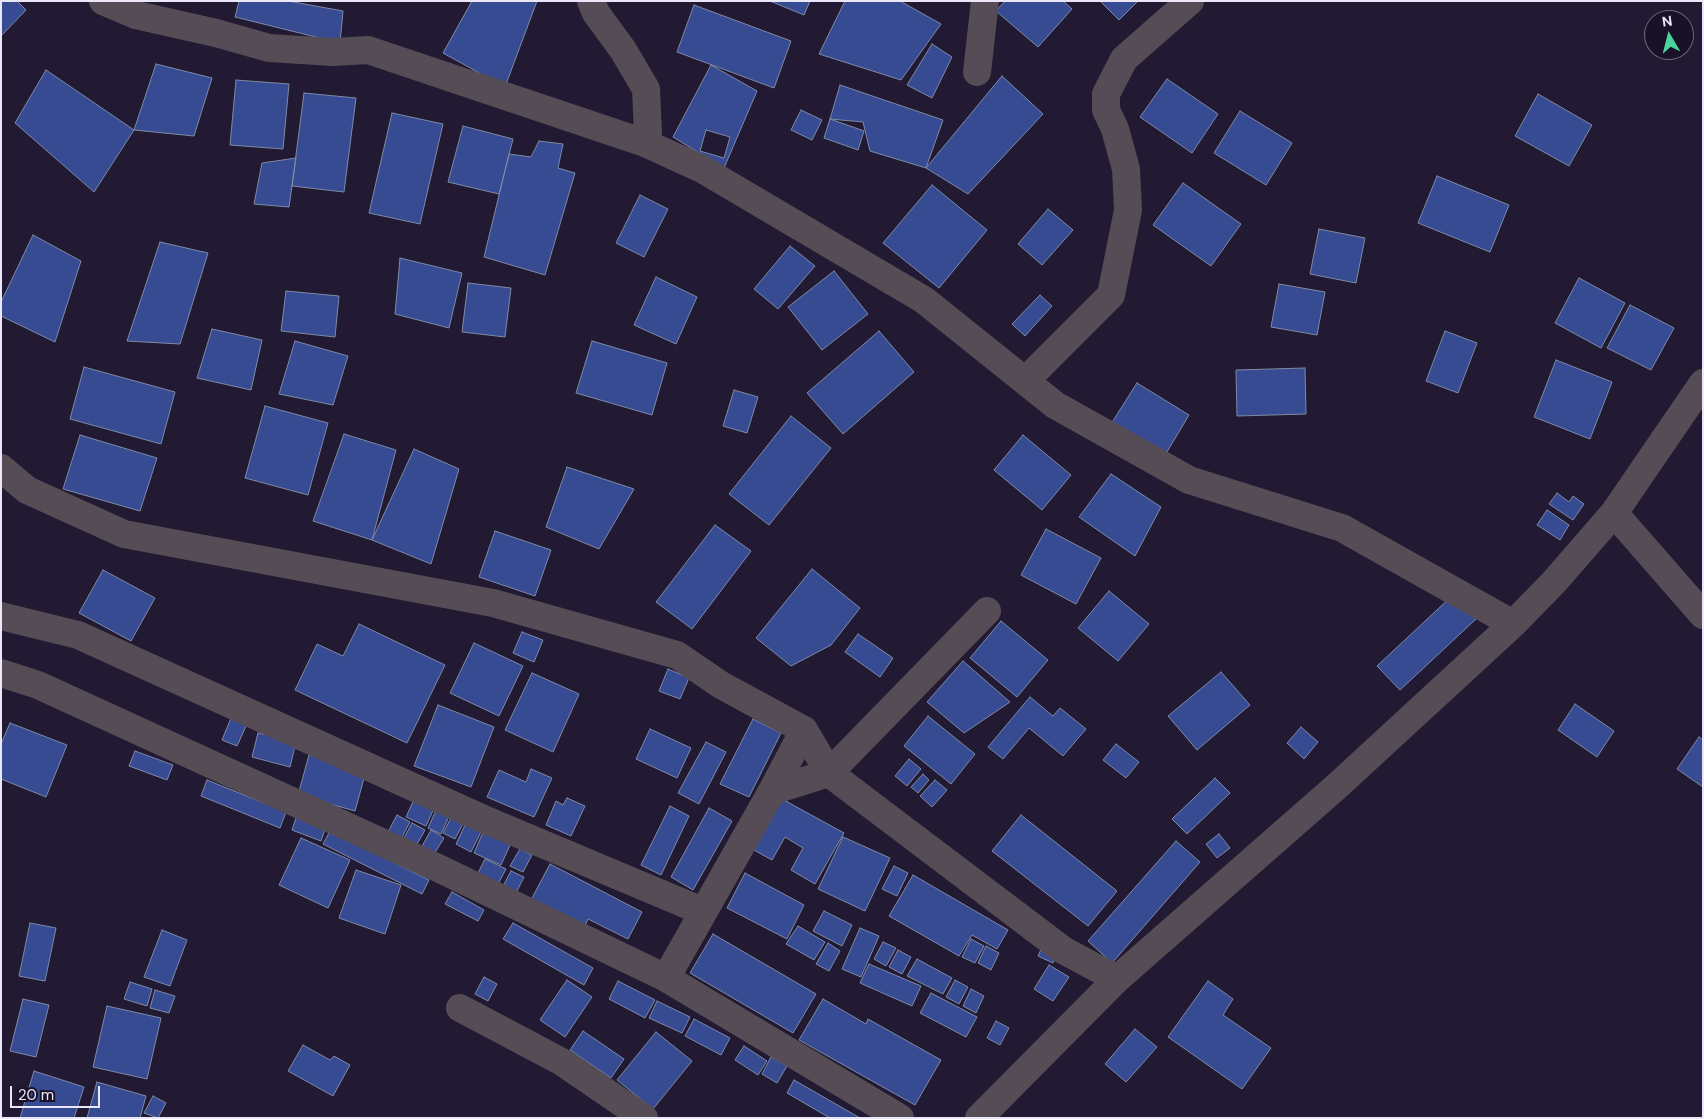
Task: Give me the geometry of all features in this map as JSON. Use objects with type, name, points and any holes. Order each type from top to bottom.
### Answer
[{"type":"street","points":[[104,1],[136,15],[216,33],[269,48],[332,52],[368,50],[645,143],[702,170],[924,300],[1055,405],[1189,480],[1342,528],[1513,624]]},
{"type":"street","points":[[591,1],[596,12],[623,50],[646,89],[648,133],[645,143]]},
{"type":"street","points":[[977,72],[985,1]]},
{"type":"street","points":[[1025,381],[1111,295],[1128,210],[1126,169],[1115,129],[1106,110],[1106,94],[1124,59],[1190,1]]},
{"type":"street","points":[[979,1118],[1117,979],[1336,787],[1513,624],[1554,582],[1614,513],[1703,383]]},
{"type":"street","points":[[1,468],[27,490],[124,534],[493,603],[677,655],[721,684],[804,730],[829,774],[1063,950],[1117,979]]},
{"type":"street","points":[[1614,513],[1703,615]]},
{"type":"street","points":[[772,791],[829,774],[986,611]]},
{"type":"street","points":[[1,616],[78,635],[488,821],[702,912]]},
{"type":"street","points":[[1,673],[38,685],[438,868],[666,978],[900,1118]]},
{"type":"street","points":[[666,978],[772,791],[804,730]]},
{"type":"street","points":[[460,1008],[562,1062],[644,1118]]},
{"type":"building","points":[[1,1],[17,1],[26,10],[1,36]]},
{"type":"building","points":[[239,1],[288,1],[343,11],[340,43],[235,17]]},
{"type":"building","points":[[472,1],[537,1],[505,87],[443,53]]},
{"type":"building","points":[[770,1],[810,1],[804,15]]},
{"type":"building","points":[[845,1],[900,1],[941,24],[901,80],[819,54]]},
{"type":"building","points":[[1005,1],[1063,1],[1072,9],[1038,47],[996,11]]},
{"type":"building","points":[[1100,1],[1138,1],[1119,20]]},
{"type":"building","points":[[694,5],[791,41],[774,88],[677,52]]},
{"type":"building","points":[[932,44],[952,57],[932,98],[907,85]]},
{"type":"building","points":[[156,64],[212,78],[194,136],[134,130]]},
{"type":"building","points":[[711,65],[757,91],[724,168],[673,137]]},
{"type":"building","points":[[46,70],[134,130],[94,192],[15,123]]},
{"type":"building","points":[[1002,76],[1043,114],[968,194],[926,168]]},
{"type":"building","points":[[1167,79],[1218,114],[1192,153],[1140,117]]},
{"type":"building","points":[[236,80],[289,84],[283,149],[230,145]]},
{"type":"building","points":[[840,85],[943,120],[926,168],[870,151],[863,122],[830,119]]},
{"type":"building","points":[[304,93],[356,98],[344,192],[292,186]]},
{"type":"building","points":[[1538,94],[1592,125],[1569,166],[1515,136]]},
{"type":"building","points":[[801,110],[822,120],[812,140],[791,130]]},
{"type":"building","points":[[1240,111],[1292,143],[1266,185],[1214,153]]},
{"type":"building","points":[[392,113],[443,124],[420,224],[369,213]]},
{"type":"building","points":[[830,119],[864,131],[858,150],[824,138]]},
{"type":"building","points":[[463,126],[513,139],[499,194],[448,182]]},
{"type":"building","points":[[706,130],[730,137],[724,158],[700,151]]},
{"type":"building","points":[[539,141],[563,144],[558,168],[575,173],[545,275],[484,257],[509,154],[531,157]]},
{"type":"building","points":[[296,158],[289,207],[254,204],[262,163]]},
{"type":"building","points":[[1437,176],[1509,205],[1490,252],[1418,223]]},
{"type":"building","points":[[1183,183],[1241,224],[1211,266],[1153,225]]},
{"type":"building","points":[[932,185],[987,230],[939,288],[883,243]]},
{"type":"building","points":[[640,195],[668,209],[644,257],[616,243]]},
{"type":"building","points":[[1048,209],[1073,230],[1042,265],[1018,244]]},
{"type":"building","points":[[1319,229],[1365,238],[1356,283],[1310,274]]},
{"type":"building","points":[[33,235],[81,261],[55,342],[1,316],[1,302]]},
{"type":"building","points":[[160,242],[208,253],[180,344],[127,341]]},
{"type":"building","points":[[790,246],[815,266],[778,309],[754,289]]},
{"type":"building","points":[[400,258],[462,273],[449,328],[395,314]]},
{"type":"building","points":[[834,271],[868,314],[822,350],[788,307]]},
{"type":"building","points":[[656,277],[697,297],[676,344],[634,325]]},
{"type":"building","points":[[1579,278],[1625,303],[1601,348],[1555,323]]},
{"type":"building","points":[[468,283],[511,288],[505,337],[462,332]]},
{"type":"building","points":[[1279,284],[1325,292],[1317,335],[1271,327]]},
{"type":"building","points":[[286,291],[339,296],[335,337],[281,331]]},
{"type":"building","points":[[1040,295],[1052,306],[1025,336],[1012,324]]},
{"type":"building","points":[[1630,305],[1674,328],[1651,370],[1607,348]]},
{"type":"building","points":[[212,329],[262,340],[251,390],[197,378]]},
{"type":"building","points":[[879,331],[914,372],[843,434],[807,393]]},
{"type":"building","points":[[1445,331],[1477,343],[1458,393],[1426,381]]},
{"type":"building","points":[[295,341],[348,356],[333,405],[279,394]]},
{"type":"building","points":[[592,341],[667,363],[652,415],[576,393]]},
{"type":"building","points":[[1556,360],[1612,382],[1590,439],[1534,417]]},
{"type":"building","points":[[84,367],[175,392],[161,444],[70,419]]},
{"type":"building","points":[[1305,368],[1306,414],[1237,416],[1236,370]]},
{"type":"building","points":[[1137,383],[1189,415],[1164,457],[1111,424]]},
{"type":"building","points":[[734,390],[758,397],[747,433],[723,426]]},
{"type":"building","points":[[265,406],[328,423],[308,495],[245,478]]},
{"type":"building","points":[[791,416],[831,448],[769,525],[729,494]]},
{"type":"building","points":[[344,434],[396,450],[372,540],[313,521]]},
{"type":"building","points":[[80,435],[157,458],[140,511],[63,489]]},
{"type":"building","points":[[1023,435],[1071,475],[1042,510],[994,470]]},
{"type":"building","points":[[414,449],[459,469],[431,564],[372,540]]},
{"type":"building","points":[[567,467],[634,489],[599,549],[546,527]]},
{"type":"building","points":[[1111,474],[1161,507],[1135,556],[1079,517]]},
{"type":"building","points":[[1557,493],[1569,502],[1573,496],[1584,504],[1573,520],[1549,504]]},
{"type":"building","points":[[1547,510],[1569,525],[1560,540],[1537,525]]},
{"type":"building","points":[[715,525],[751,551],[692,629],[656,602]]},
{"type":"building","points":[[1046,529],[1101,558],[1076,604],[1021,575]]},
{"type":"building","points":[[495,531],[551,550],[535,596],[479,577]]},
{"type":"building","points":[[812,569],[860,608],[831,645],[791,666],[756,638]]},
{"type":"building","points":[[103,570],[155,598],[131,641],[79,613]]},
{"type":"building","points":[[1109,591],[1149,624],[1118,661],[1078,628]]},
{"type":"building","points":[[1453,595],[1476,619],[1400,690],[1377,666]]},
{"type":"building","points":[[1001,621],[1048,660],[1017,697],[970,658]]},
{"type":"building","points":[[359,624],[445,665],[407,743],[295,690],[317,644],[343,656]]},
{"type":"building","points":[[522,632],[543,640],[534,662],[513,653]]},
{"type":"building","points":[[858,634],[893,658],[880,677],[845,652]]},
{"type":"building","points":[[474,643],[523,666],[499,716],[450,693]]},
{"type":"building","points":[[963,661],[1010,702],[964,733],[927,702]]},
{"type":"building","points":[[668,669],[689,678],[680,699],[659,691]]},
{"type":"building","points":[[1221,672],[1250,705],[1197,750],[1168,716]]},
{"type":"building","points":[[532,673],[579,694],[553,752],[505,730]]},
{"type":"building","points":[[1030,697],[1053,716],[1060,708],[1086,729],[1063,756],[1029,728],[1003,759],[988,747]]},
{"type":"building","points":[[1575,704],[1614,731],[1597,757],[1558,730]]},
{"type":"building","points":[[438,705],[494,727],[471,787],[414,766]]},
{"type":"building","points":[[928,716],[975,754],[951,784],[904,746]]},
{"type":"building","points":[[231,718],[247,724],[237,746],[222,740]]},
{"type":"building","points":[[753,719],[781,733],[749,797],[720,784]]},
{"type":"building","points":[[10,723],[67,745],[46,797],[1,779],[1,744]]},
{"type":"building","points":[[1301,727],[1318,742],[1304,759],[1287,743]]},
{"type":"building","points":[[650,729],[691,748],[677,778],[636,759]]},
{"type":"building","points":[[258,733],[296,742],[290,767],[252,757]]},
{"type":"building","points":[[1699,737],[1703,740],[1703,787],[1677,769]]},
{"type":"building","points":[[706,742],[726,752],[699,804],[678,793]]},
{"type":"building","points":[[1116,744],[1139,762],[1126,778],[1103,760]]},
{"type":"building","points":[[135,751],[173,765],[167,780],[129,766]]},
{"type":"building","points":[[309,755],[366,771],[355,811],[298,795]]},
{"type":"building","points":[[909,759],[921,769],[907,786],[895,776]]},
{"type":"building","points":[[531,769],[552,778],[534,817],[487,797],[499,770],[526,782]]},
{"type":"building","points":[[923,774],[929,780],[918,793],[911,787]]},
{"type":"building","points":[[1215,778],[1230,793],[1187,834],[1172,819]]},
{"type":"building","points":[[207,780],[286,812],[280,828],[201,796]]},
{"type":"building","points":[[935,780],[947,790],[932,807],[920,796]]},
{"type":"building","points":[[416,795],[436,804],[426,826],[406,817]]},
{"type":"building","points":[[567,798],[585,806],[571,836],[546,825],[556,801],[563,805]]},
{"type":"building","points":[[782,799],[844,833],[815,884],[791,870],[803,848],[785,837],[772,860],[754,850]]},
{"type":"building","points":[[438,806],[451,812],[441,834],[428,828]]},
{"type":"building","points":[[670,806],[689,816],[661,875],[641,865]]},
{"type":"building","points":[[709,808],[732,821],[693,890],[671,877]]},
{"type":"building","points":[[297,815],[326,827],[321,841],[292,830]]},
{"type":"building","points":[[397,815],[410,822],[401,839],[388,832]]},
{"type":"building","points":[[1021,815],[1117,891],[1088,926],[992,851]]},
{"type":"building","points":[[452,816],[464,822],[455,839],[443,833]]},
{"type":"building","points":[[412,823],[425,830],[416,846],[403,840]]},
{"type":"building","points":[[466,823],[482,830],[471,852],[456,844]]},
{"type":"building","points":[[431,830],[444,838],[434,854],[421,848]]},
{"type":"building","points":[[484,830],[511,843],[501,865],[474,853]]},
{"type":"building","points":[[330,831],[429,880],[422,894],[323,844]]},
{"type":"building","points":[[1219,834],[1230,848],[1217,858],[1206,844]]},
{"type":"building","points":[[843,837],[890,858],[865,911],[818,889]]},
{"type":"building","points":[[301,838],[350,860],[328,908],[279,885]]},
{"type":"building","points":[[1176,841],[1200,862],[1112,963],[1088,941]]},
{"type":"building","points":[[520,849],[532,855],[523,872],[510,866]]},
{"type":"building","points":[[485,859],[506,869],[497,886],[476,877]]},
{"type":"building","points":[[550,864],[642,912],[628,939],[588,919],[584,928],[531,900]]},
{"type":"building","points":[[894,866],[908,873],[897,896],[882,889]]},
{"type":"building","points":[[356,870],[401,885],[385,934],[339,918]]},
{"type":"building","points":[[511,871],[524,877],[515,895],[502,888]]},
{"type":"building","points":[[745,873],[804,905],[787,939],[727,908]]},
{"type":"building","points":[[913,875],[1008,930],[997,949],[972,935],[959,956],[889,916]]},
{"type":"building","points":[[452,892],[484,910],[478,921],[445,904]]},
{"type":"building","points":[[824,911],[852,925],[842,946],[813,931]]},
{"type":"building","points":[[30,923],[56,928],[45,981],[19,976]]},
{"type":"building","points":[[513,923],[593,968],[584,985],[503,939]]},
{"type":"building","points":[[798,926],[825,942],[814,960],[786,944]]},
{"type":"building","points":[[860,928],[879,936],[861,977],[842,969]]},
{"type":"building","points":[[162,930],[187,940],[170,986],[144,977]]},
{"type":"building","points":[[713,934],[816,994],[793,1033],[690,973]]},
{"type":"building","points":[[971,939],[984,946],[975,963],[962,957]]},
{"type":"building","points":[[883,942],[896,948],[886,966],[874,959]]},
{"type":"building","points":[[828,943],[840,951],[829,971],[816,964]]},
{"type":"building","points":[[1043,945],[1058,952],[1053,963],[1038,956]]},
{"type":"building","points":[[986,946],[999,953],[991,970],[978,963]]},
{"type":"building","points":[[898,950],[911,957],[902,974],[889,967]]},
{"type":"building","points":[[917,959],[952,978],[943,994],[907,976]]},
{"type":"building","points":[[869,964],[921,986],[912,1006],[860,983]]},
{"type":"building","points":[[1049,965],[1069,977],[1053,1001],[1034,989]]},
{"type":"building","points":[[484,977],[497,984],[488,1001],[475,994]]},
{"type":"building","points":[[567,980],[592,997],[565,1037],[540,1020]]},
{"type":"building","points":[[955,980],[968,987],[959,1004],[946,997]]},
{"type":"building","points":[[618,981],[655,1000],[645,1018],[609,999]]},
{"type":"building","points":[[1208,981],[1233,999],[1223,1015],[1271,1048],[1242,1089],[1168,1037]]},
{"type":"building","points":[[130,982],[152,989],[147,1006],[124,999]]},
{"type":"building","points":[[971,989],[984,996],[976,1013],[963,1006]]},
{"type":"building","points":[[155,990],[175,996],[169,1013],[150,1008]]},
{"type":"building","points":[[931,993],[977,1017],[966,1037],[920,1013]]},
{"type":"building","points":[[23,999],[49,1005],[36,1057],[10,1051]]},
{"type":"building","points":[[823,999],[866,1024],[868,1019],[941,1060],[915,1105],[799,1040]]},
{"type":"building","points":[[657,1001],[690,1017],[682,1033],[649,1018]]},
{"type":"building","points":[[107,1006],[161,1018],[147,1079],[93,1067]]},
{"type":"building","points":[[694,1019],[730,1038],[721,1055],[685,1036]]},
{"type":"building","points":[[996,1021],[1009,1028],[1000,1045],[987,1038]]},
{"type":"building","points":[[1135,1029],[1157,1047],[1126,1082],[1105,1064]]},
{"type":"building","points":[[583,1031],[624,1059],[611,1078],[570,1050]]},
{"type":"building","points":[[656,1032],[692,1061],[653,1109],[617,1080]]},
{"type":"building","points":[[303,1045],[330,1060],[334,1056],[350,1065],[333,1096],[288,1071]]},
{"type":"building","points":[[744,1046],[767,1061],[758,1075],[735,1060]]},
{"type":"building","points":[[771,1057],[787,1066],[777,1083],[762,1074]]},
{"type":"building","points":[[34,1071],[84,1087],[74,1118],[20,1118]]},
{"type":"building","points":[[794,1080],[860,1118],[830,1118],[787,1093]]},
{"type":"building","points":[[97,1082],[146,1096],[140,1118],[87,1118]]},
{"type":"building","points":[[153,1096],[166,1103],[158,1118],[144,1113]]}]
